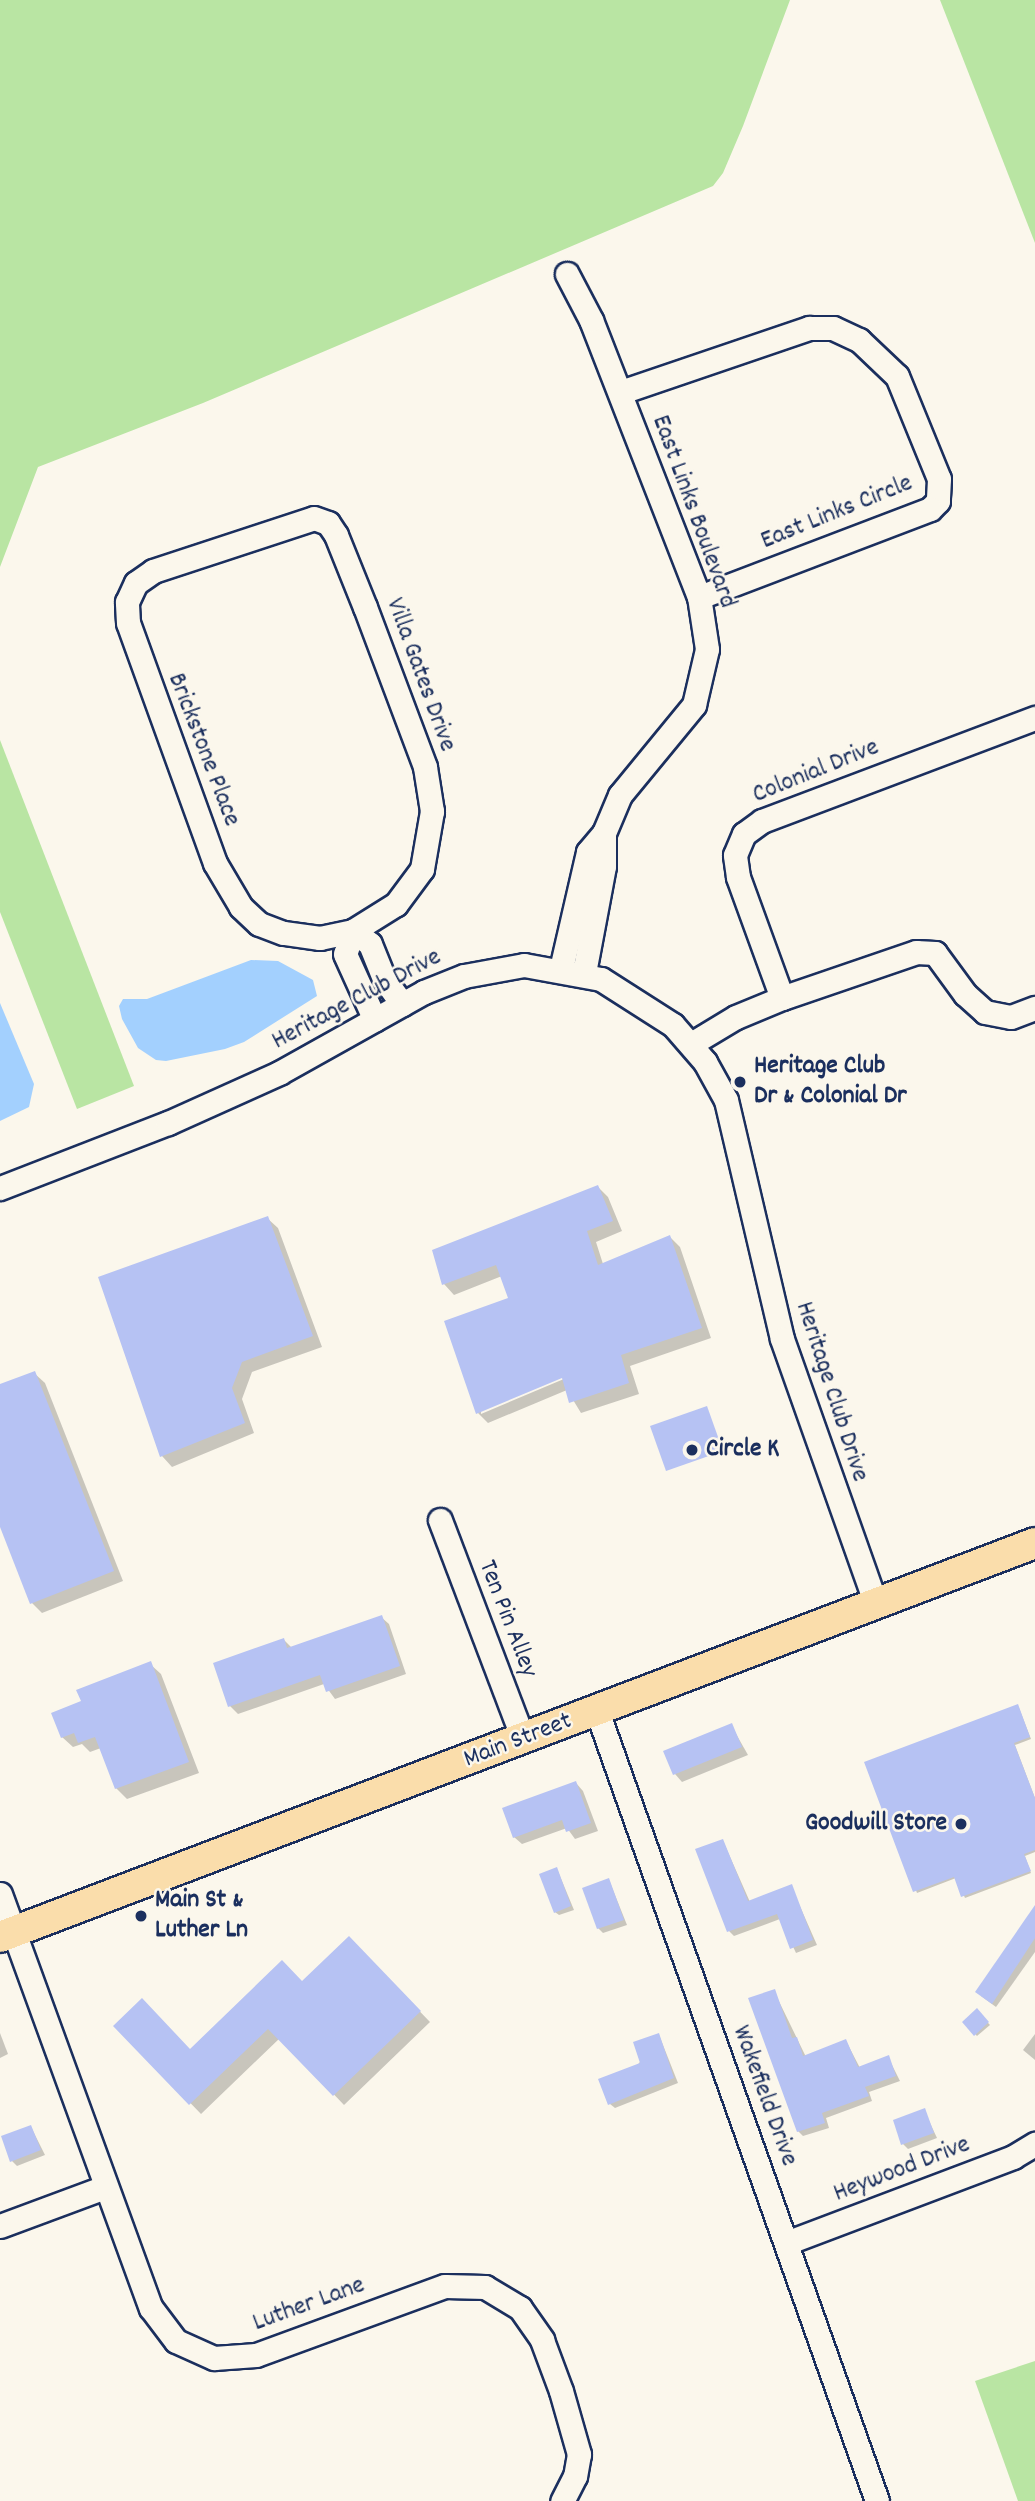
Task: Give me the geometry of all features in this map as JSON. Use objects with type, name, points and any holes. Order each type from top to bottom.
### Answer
[{"type":"main road","name":"Main Street","points":[[7,1934],[1035,1543]]},
{"type":"street","name":"East Links Boulevard","points":[[561,969],[584,864],[604,833],[620,795],[694,705],[707,649],[699,597],[621,392],[567,274]]},
{"type":"street","name":"East Links Circle","points":[[621,392],[809,328],[833,328],[859,340],[897,376],[939,479],[938,501],[930,509],[699,597]]},
{"type":"street","name":"Villa Gates Drive","points":[[222,546],[300,520],[314,517],[328,523],[365,607],[425,768],[432,811],[422,869],[396,904],[353,931]]},
{"type":"street","name":"Brickstone Place","points":[[222,546],[153,571],[136,583],[127,602],[128,623],[149,688],[215,863],[241,908],[259,924],[283,933],[320,938],[353,931]]},
{"type":"street","name":"Colonial Drive","points":[[782,998],[738,877],[735,855],[744,834],[762,821],[1035,718]]},
{"type":"street","name":"East Links Boulevard","points":[[584,973],[604,866],[604,833]]},
{"type":"street","points":[[375,1020],[345,954],[353,931],[370,944],[384,979],[402,1004]]},
{"type":"street","points":[[691,1044],[736,1017],[782,998],[916,952],[935,953],[965,994],[985,1012],[1011,1017],[1035,1008]]},
{"type":"street","name":"Heritage Club Drive","points":[[0,1188],[180,1118],[279,1073],[443,984],[499,967],[561,969],[584,973],[653,1010],[691,1044],[717,1083],[734,1121],[782,1339],[876,1604]]},
{"type":"street","name":"Ten Pin Alley","points":[[440,1520],[523,1738]]},
{"type":"street","name":"Wakefield Drive","points":[[597,1711],[877,2501]]},
{"type":"street","points":[[0,1894],[7,1934]]},
{"type":"street","name":"Luther Lane","points":[[7,1934],[151,2308],[176,2341],[214,2358],[256,2355],[445,2286],[485,2287],[520,2308],[542,2340],[579,2454],[575,2476],[562,2501]]},
{"type":"street","name":"Heywood Drive","points":[[786,2243],[1000,2162],[1035,2144]]},
{"type":"street","points":[[0,2226],[105,2187]]},
{"type":"green space","points":[[0,0],[790,0],[743,126],[723,173],[713,186],[203,403],[38,467],[0,567]]},
{"type":"green space","points":[[940,0],[1035,0],[1035,243]]},
{"type":"green space","points":[[0,740],[134,1086],[77,1109],[0,912]]},
{"type":"green space","points":[[1035,2361],[1035,2501],[1018,2501],[975,2381]]},
{"type":"water","points":[[251,960],[278,961],[313,980],[317,996],[244,1042],[225,1049],[166,1061],[156,1060],[138,1048],[122,1019],[119,1006],[123,999],[147,999]]},
{"type":"water","points":[[0,1003],[34,1084],[29,1107],[0,1121]]},
{"type":"building","points":[[598,1185],[613,1221],[587,1231],[598,1265],[670,1235],[702,1328],[621,1355],[629,1383],[569,1403],[562,1378],[476,1414],[444,1321],[508,1298],[496,1265],[442,1285],[432,1250]]},
{"type":"building","points":[[268,1216],[313,1336],[242,1362],[232,1388],[245,1423],[160,1457],[98,1277]]},
{"type":"building","points":[[35,1371],[114,1571],[30,1604],[0,1527],[0,1384]]},
{"type":"building","points":[[707,1406],[723,1451],[666,1471],[650,1426]]},
{"type":"building","points":[[382,1615],[400,1666],[326,1692],[320,1675],[228,1707],[213,1663],[284,1638],[287,1648]]},
{"type":"building","points":[[151,1661],[189,1762],[115,1789],[95,1737],[78,1743],[74,1733],[61,1738],[51,1713],[81,1701],[76,1690]]},
{"type":"building","name":"Goodwill Store","points":[[1018,1704],[1030,1737],[1014,1743],[1035,1798],[1035,1850],[1024,1854],[1031,1871],[961,1897],[954,1877],[913,1892],[864,1762]]},
{"type":"building","points":[[732,1723],[742,1747],[673,1775],[663,1751]]},
{"type":"building","points":[[576,1781],[591,1823],[566,1832],[562,1820],[513,1838],[502,1808]]},
{"type":"building","points":[[723,1839],[748,1901],[792,1884],[813,1940],[790,1949],[777,1914],[727,1932],[695,1849]]},
{"type":"building","points":[[557,1867],[571,1906],[554,1913],[539,1874]]},
{"type":"building","points":[[609,1878],[624,1920],[597,1929],[582,1888]]},
{"type":"building","points":[[1035,1905],[1035,1938],[992,2004],[975,1992]]},
{"type":"building","points":[[349,1936],[421,2011],[333,2096],[268,2029],[189,2105],[113,2026],[142,1998],[190,2049],[282,1960],[302,1981]]},
{"type":"building","points":[[775,1989],[792,2038],[797,2037],[803,2056],[846,2039],[858,2067],[889,2055],[896,2076],[865,2087],[869,2096],[822,2113],[825,2123],[797,2132],[748,1998]]},
{"type":"building","points":[[977,2008],[989,2022],[974,2036],[962,2022]]},
{"type":"building","points":[[659,2033],[674,2078],[608,2105],[598,2079],[640,2063],[633,2042]]},
{"type":"building","points":[[925,2108],[934,2133],[901,2145],[893,2120]]},
{"type":"building","points":[[31,2125],[41,2150],[10,2162],[1,2136]]},
{"type":"place","name":"Heritage Club Dr & Colonial Dr","points":[[740,1082]]},
{"type":"place","name":"Circle K","points":[[692,1450]]},
{"type":"place","name":"Goodwill Store","points":[[961,1824]]},
{"type":"place","name":"Main St & Luther Ln","points":[[141,1916]]}]
